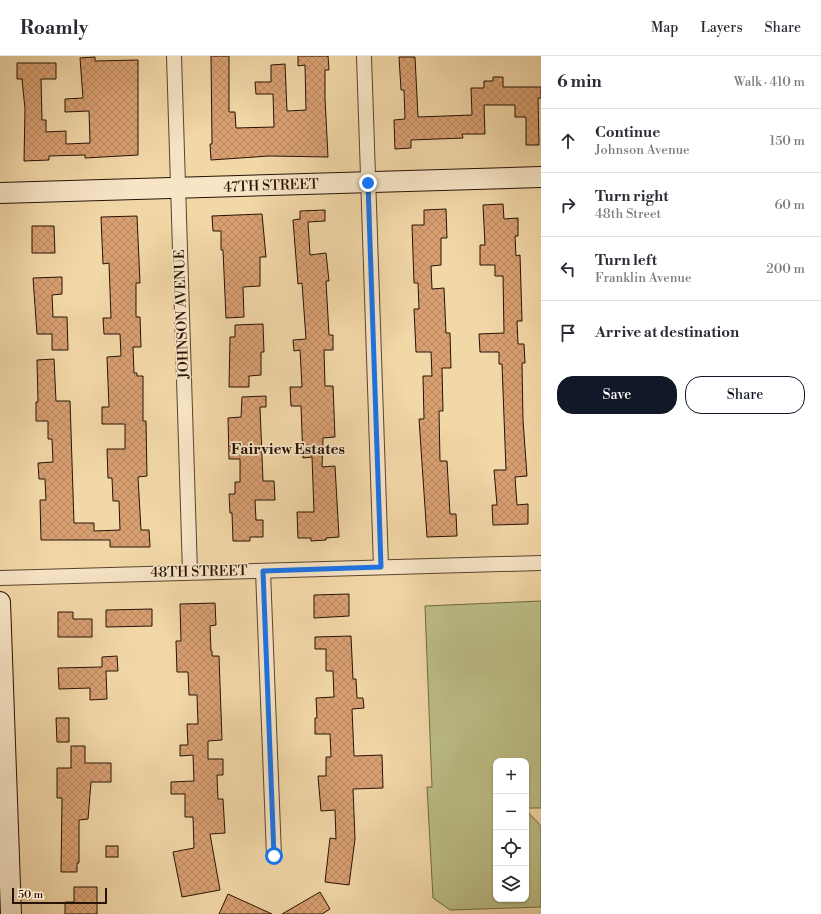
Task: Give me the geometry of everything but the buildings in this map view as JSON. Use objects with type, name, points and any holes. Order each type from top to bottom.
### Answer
[{"type":"main road","name":"47TH STREET","points":[[0,193],[541,177]]},
{"type":"main road","points":[[0,602],[11,914]]},
{"type":"street","name":"JOHNSON AVENUE","points":[[174,56],[190,572]]},
{"type":"street","points":[[364,56],[381,567]]},
{"type":"street","name":"48TH STREET","points":[[0,578],[541,563]]},
{"type":"street","points":[[263,571],[274,856]]},
{"type":"green space","points":[[541,601],[541,808],[529,808],[529,758],[493,758],[493,902],[529,902],[529,813],[541,826],[541,907],[450,910],[433,898],[427,787],[432,787],[425,606]]},
{"type":"district","name":"Fairview Estates","points":[[288,449]]},
{"type":"route","points":[[274,856],[263,571],[381,567],[368,183]]}]
